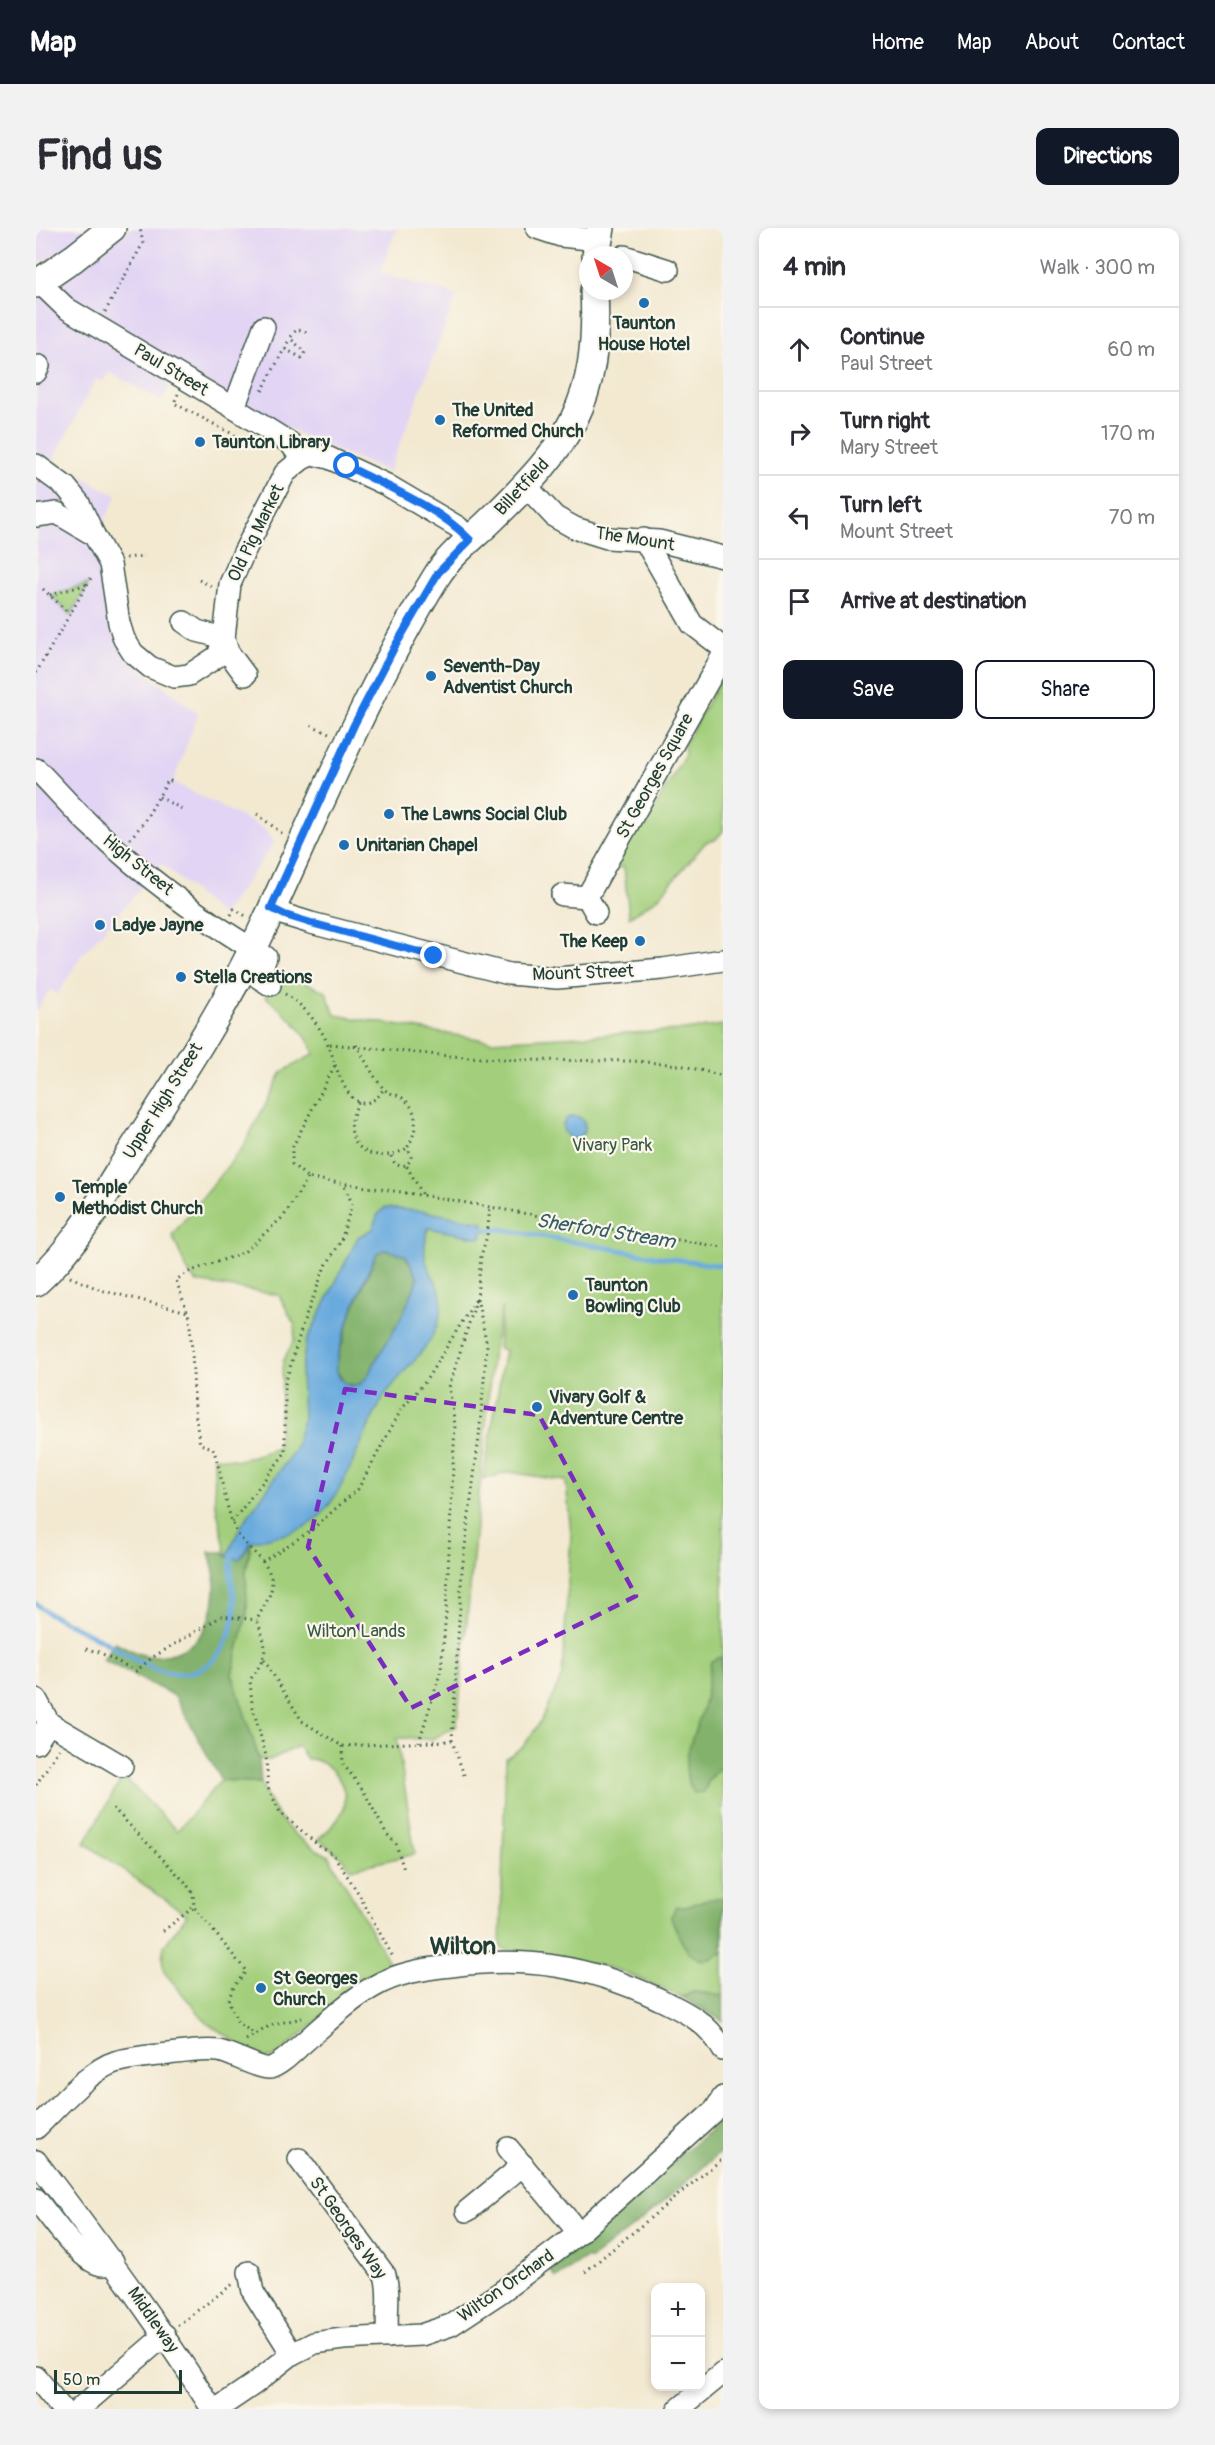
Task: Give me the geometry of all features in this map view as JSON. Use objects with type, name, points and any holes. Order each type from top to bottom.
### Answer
[{"type":"main road","points":[[37,283],[74,258],[111,228]]},
{"type":"main road","name":"Billetfield","points":[[298,848],[354,725],[394,648],[438,573],[526,486],[561,445],[575,421],[588,385],[594,352],[594,300]]},
{"type":"main road","name":"Upper High Street","points":[[46,1273],[89,1218],[223,1004],[252,949],[259,912],[298,848]]},
{"type":"street","points":[[537,228],[602,246]]},
{"type":"street","points":[[633,257],[668,270]]},
{"type":"street","name":"Paul Street","points":[[37,283],[66,308],[290,443],[302,459]]},
{"type":"street","points":[[241,412],[264,327]]},
{"type":"street","points":[[302,459],[313,454],[328,458],[387,485],[458,527],[470,540]]},
{"type":"street","name":"Old Pig Market","points":[[36,465],[66,487],[79,503],[110,564],[119,623],[124,639],[133,653],[150,667],[174,677],[189,675],[218,656],[224,638],[230,584],[285,473],[302,459]]},
{"type":"street","name":"The Mount","points":[[526,486],[555,517],[575,528],[607,538],[644,539],[723,557]]},
{"type":"street","points":[[36,516],[57,513],[94,536]]},
{"type":"street","points":[[644,539],[692,624],[723,648]]},
{"type":"street","points":[[184,622],[197,631],[224,638],[228,652],[245,675]]},
{"type":"street","name":"St Georges Square","points":[[562,895],[591,905],[723,655]]},
{"type":"street","name":"High Street","points":[[36,769],[90,825],[154,881],[252,949]]},
{"type":"street","name":"Mount Street","points":[[259,912],[285,915],[509,974],[557,978],[663,969],[723,960]]},
{"type":"street","points":[[252,949],[266,957],[259,978],[270,985]]},
{"type":"street","points":[[36,1699],[49,1723],[122,1766]]},
{"type":"street","points":[[36,1743],[49,1723]]},
{"type":"street","points":[[36,2128],[86,2080],[114,2062],[184,2052],[218,2051],[261,2067],[270,2068],[287,2057],[347,2004],[374,1986],[415,1970],[483,1962],[520,1961],[566,1967],[622,1982],[676,2007],[704,2024],[716,2036],[723,2050]]},
{"type":"street","name":"Wilton Orchard","points":[[215,2409],[254,2384],[292,2354],[314,2343],[343,2339],[421,2335],[452,2325],[501,2292],[579,2233],[715,2110],[723,2097]]},
{"type":"street","points":[[508,2148],[579,2233]]},
{"type":"street","name":"St Georges Way","points":[[299,2159],[385,2275],[389,2289],[386,2310],[388,2337]]},
{"type":"street","name":"Middleway","points":[[36,2161],[113,2261],[215,2409]]},
{"type":"street","points":[[467,2211],[523,2165]]},
{"type":"street","points":[[36,2199],[64,2236],[85,2256],[94,2263],[103,2265],[113,2261]]},
{"type":"street","points":[[249,2272],[253,2292],[292,2354]]},
{"type":"street","points":[[79,2409],[165,2335]]},
{"type":"street","points":[[679,2409],[723,2373]]},
{"type":"street","points":[[36,2377],[62,2409]]},
{"type":"path","points":[[98,327],[143,243],[140,228]]},
{"type":"path","points":[[241,412],[297,328],[307,332]]},
{"type":"path","points":[[285,349],[302,358],[305,352],[290,339]]},
{"type":"path","points":[[207,414],[207,420]]},
{"type":"path","points":[[36,673],[88,584],[50,595]]},
{"type":"path","points":[[44,589],[71,615]]},
{"type":"path","points":[[310,725],[332,734]]},
{"type":"path","points":[[120,852],[144,822],[169,780],[172,782]]},
{"type":"path","points":[[159,796],[184,810]]},
{"type":"path","points":[[257,814],[298,848]]},
{"type":"path","points":[[238,912],[259,912]]},
{"type":"path","points":[[270,985],[300,1003],[330,1044],[335,1065],[348,1092],[358,1102],[365,1103],[374,1100],[384,1088]]},
{"type":"path","points":[[330,1044],[461,1057],[633,1061],[680,1065],[723,1076]]},
{"type":"path","points":[[356,1045],[384,1088],[402,1098],[414,1112],[415,1133],[407,1148],[391,1156],[375,1156],[356,1142],[352,1133],[352,1120],[358,1102]]},
{"type":"path","points":[[335,1065],[292,1148],[292,1164],[308,1178],[389,1189],[424,1197],[723,1247]]},
{"type":"path","points":[[391,1156],[395,1164],[406,1165],[411,1161],[407,1148]]},
{"type":"path","points":[[406,1165],[424,1197]]},
{"type":"path","points":[[308,1178],[284,1216],[243,1253],[188,1272],[176,1280],[188,1312],[200,1444],[213,1448],[236,1532],[250,1546],[271,1577],[271,1596],[262,1607],[257,1620],[265,1644],[264,1660],[250,1680],[252,1704],[266,1756],[268,1788],[280,1812],[319,1846],[333,1854],[357,1891],[402,1975]]},
{"type":"path","points":[[232,1522],[285,1453],[285,1384],[303,1324],[324,1269],[341,1241],[352,1203],[342,1183]]},
{"type":"path","points":[[419,1742],[441,1670],[445,1625],[455,1425],[449,1387],[477,1298],[481,1256],[490,1207]]},
{"type":"path","points":[[46,1273],[66,1275],[82,1283],[188,1312]]},
{"type":"path","points":[[262,1562],[310,1531],[358,1489],[401,1410],[425,1382],[477,1298]]},
{"type":"path","points":[[464,1775],[452,1741],[454,1672],[462,1570],[479,1437],[487,1345],[477,1298]]},
{"type":"path","points":[[86,1649],[99,1652],[136,1671],[153,1657],[222,1616],[257,1620]]},
{"type":"path","points":[[264,1660],[302,1721],[342,1746],[452,1741]]},
{"type":"path","points":[[36,1785],[68,1734]]},
{"type":"path","points":[[342,1746],[343,1764],[363,1790],[386,1833],[396,1844],[404,1870]]},
{"type":"path","points":[[113,1808],[194,1893],[194,1907],[246,1971],[228,2000],[238,2023],[255,2034]]},
{"type":"path","points":[[163,1931],[194,1907]]},
{"type":"path","points":[[246,2040],[271,2025],[302,2018]]},
{"type":"path","points":[[585,2272],[723,2158]]},
{"type":"path","points":[[165,2335],[249,2272]]},
{"type":"highlighted area","points":[[345,1389],[539,1415],[636,1596],[411,1708],[308,1547]]},
{"type":"shaded area","points":[[36,228],[90,228],[68,248],[36,265]]},
{"type":"shaded area","points":[[130,228],[397,228],[380,273],[457,295],[389,472],[305,437],[180,367],[162,401],[109,372],[103,382],[96,379],[53,461],[117,496],[101,527],[134,663],[198,714],[173,782],[268,831],[274,843],[222,916],[162,864],[81,956],[58,994],[50,989],[36,1012],[36,295],[93,259]]},
{"type":"green space","points":[[88,584],[71,615],[50,595]]},
{"type":"green space","points":[[723,675],[723,831],[715,840],[706,842],[657,899],[629,917],[624,867],[613,868],[640,821],[649,818],[685,754],[684,745]]},
{"type":"green space","points":[[278,974],[296,978],[326,992],[335,1015],[491,1041],[684,1030],[723,1025],[723,2021],[682,1997],[619,1970],[500,1948],[506,1758],[523,1747],[541,1721],[562,1676],[571,1535],[566,1481],[509,1472],[483,1480],[505,1350],[498,1348],[502,1307],[492,1358],[457,1726],[432,1739],[397,1738],[415,1854],[351,1869],[340,1856],[318,1839],[336,1822],[343,1810],[344,1793],[337,1776],[324,1764],[307,1759],[298,1746],[270,1760],[259,1759],[232,1674],[247,1614],[246,1571],[251,1544],[240,1559],[227,1557],[215,1501],[214,1457],[240,1460],[278,1448],[283,1361],[294,1340],[295,1326],[279,1295],[196,1282],[188,1272],[172,1235],[243,1147],[282,1072],[314,1054],[300,1029],[265,996]]},
{"type":"green space","points":[[386,1249],[406,1256],[418,1278],[404,1315],[368,1377],[358,1385],[345,1384],[336,1370],[350,1317],[377,1253]]},
{"type":"green space","points":[[251,1542],[246,1571],[247,1614],[232,1674],[259,1759],[261,1783],[221,1780],[175,1696],[103,1660],[115,1642],[145,1656],[166,1655],[192,1644],[201,1634],[212,1610],[215,1577],[209,1552],[224,1552],[227,1557]]},
{"type":"green space","points":[[721,1657],[723,1764],[709,1780],[704,1792],[694,1793],[686,1772],[688,1750],[703,1708],[711,1661]]},
{"type":"green space","points":[[123,1776],[177,1831],[221,1780],[261,1783],[273,1808],[287,1827],[306,1843],[329,1856],[390,1964],[341,1994],[345,1999],[274,2057],[264,2059],[247,2053],[234,2040],[208,2024],[164,1972],[162,1957],[164,1946],[187,1915],[85,1843]]},
{"type":"green space","points":[[723,1898],[723,1952],[710,1959],[702,1960],[695,1957],[684,1946],[671,1917],[676,1906],[687,1906],[706,1899]]},
{"type":"green space","points":[[693,1992],[723,1995],[723,2021],[682,1997]]},
{"type":"green space","points":[[723,2119],[723,2150],[649,2214],[591,2259],[585,2259],[556,2278],[549,2269],[553,2262]]},
{"type":"water","points":[[574,1116],[582,1119],[585,1127],[582,1135],[574,1138],[566,1135],[563,1127],[566,1119]]},
{"type":"water","points":[[384,1208],[422,1211],[484,1222],[481,1238],[428,1228],[425,1255],[438,1286],[442,1303],[438,1324],[418,1357],[384,1397],[347,1475],[329,1504],[312,1523],[287,1534],[251,1542],[240,1559],[227,1557],[239,1529],[295,1449],[303,1419],[301,1372],[306,1342],[358,1237],[373,1229],[377,1216]],"holes":[[[386,1249],[406,1256],[418,1278],[405,1309],[367,1377],[359,1385],[346,1384],[337,1371],[340,1347],[372,1263],[377,1253]]]},
{"type":"waterway","name":"Sherford Stream","points":[[483,1230],[501,1229],[723,1266]]},
{"type":"waterway","points":[[36,1604],[48,1613],[141,1663],[170,1673],[184,1674],[198,1670],[212,1661],[229,1635],[235,1610],[231,1573],[232,1559]]},
{"type":"place","name":"Taunton House Hotel","points":[[644,303]]},
{"type":"place","name":"The United Reformed Church","points":[[440,420]]},
{"type":"place","name":"Taunton Library","points":[[200,442]]},
{"type":"place","name":"Seventh-Day Adventist Church","points":[[431,676]]},
{"type":"place","name":"The Lawns Social Club","points":[[389,814]]},
{"type":"place","name":"Unitarian Chapel","points":[[344,845]]},
{"type":"place","name":"Ladye Jayne","points":[[100,925]]},
{"type":"place","name":"The Keep","points":[[640,941]]},
{"type":"place","name":"Stella Creations","points":[[181,977]]},
{"type":"place","name":"Temple Methodist Church","points":[[60,1197]]},
{"type":"place","name":"Taunton Bowling Club","points":[[573,1295]]},
{"type":"place","name":"Vivary Golf & Adventure Centre","points":[[537,1407]]},
{"type":"place","name":"St Georges Church","points":[[261,1988]]},
{"type":"district","name":"Wilton","points":[[463,1946]]},
{"type":"route","points":[[347,466],[411,498],[458,527],[470,540],[438,573],[394,648],[354,725],[271,908],[311,923],[434,956]]},
{"type":"park label","name":"Vivary Park","points":[[612,1145]]},
{"type":"park label","name":"Wilton Lands","points":[[356,1631]]}]
